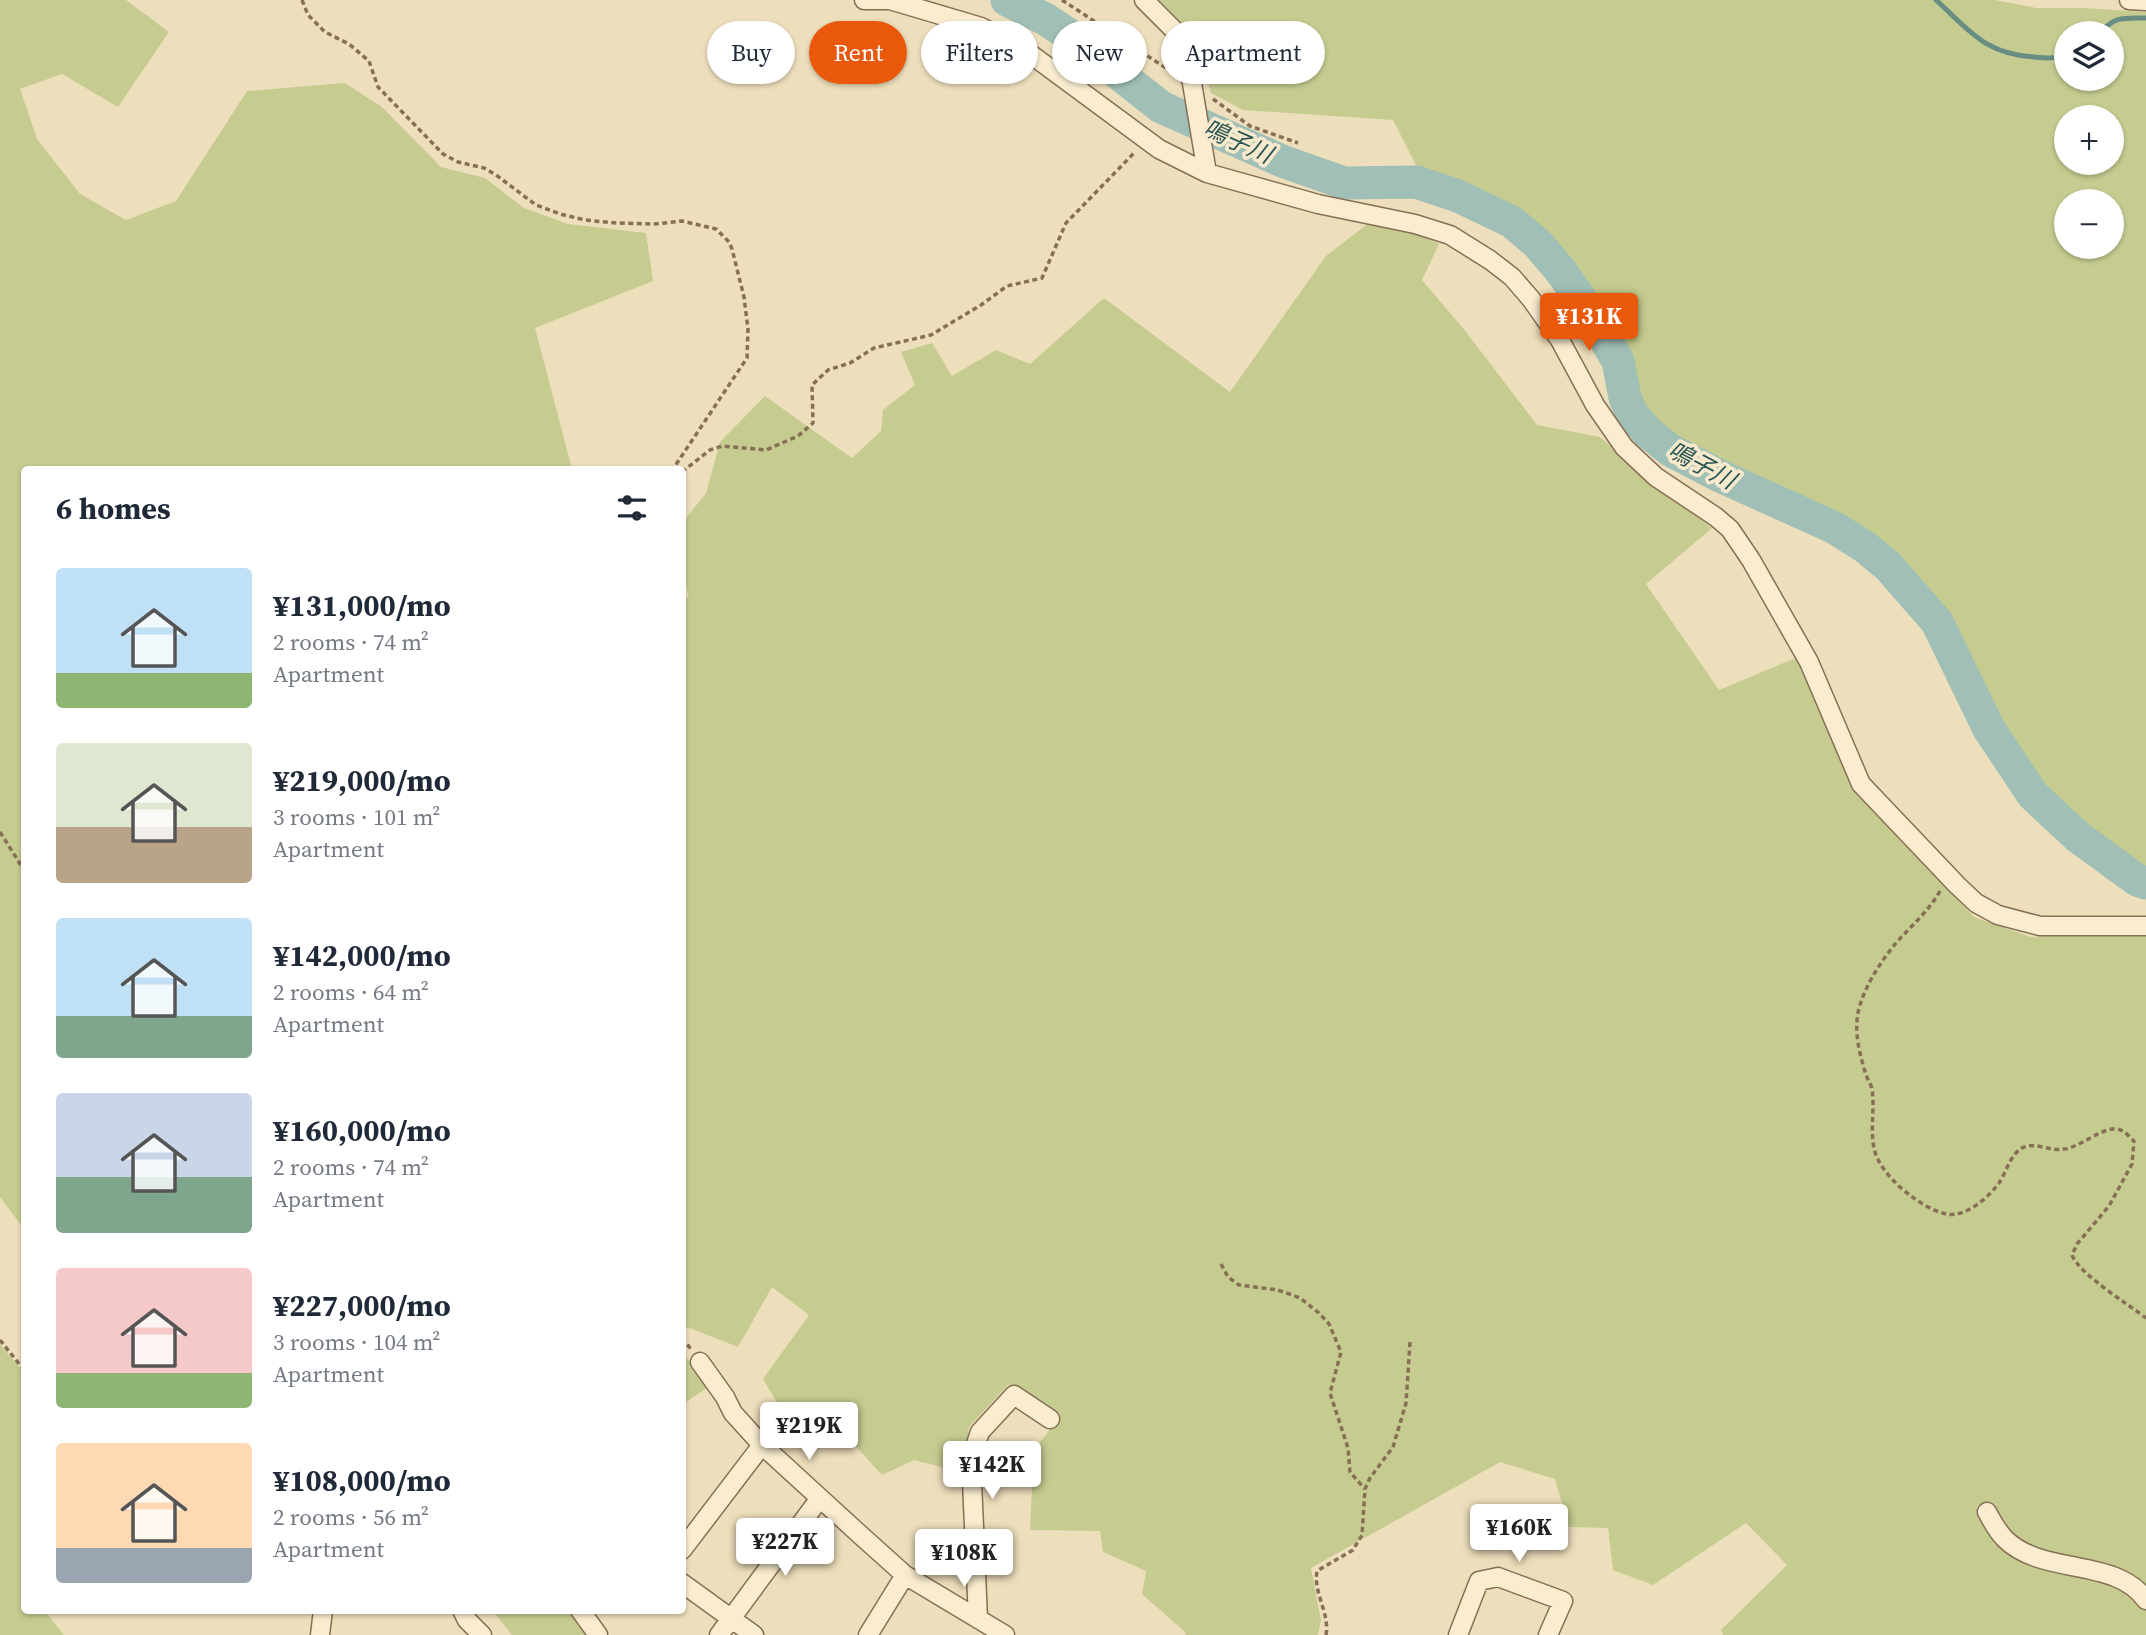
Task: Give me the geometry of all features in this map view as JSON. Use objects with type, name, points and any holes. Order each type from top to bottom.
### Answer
[{"type":"street","points":[[864,0],[890,0],[981,27],[1025,50],[1146,140],[1206,173],[1318,204],[1415,224],[1450,235],[1490,260],[1511,277],[1531,299],[1560,340],[1595,405],[1624,447],[1656,477],[1730,528],[1809,662],[1861,784],[1948,877],[1976,903],[1998,915],[2040,926],[2146,926]]},
{"type":"street","points":[[1144,0],[1177,33],[1192,83],[1206,173]]},
{"type":"street","points":[[2129,0],[2146,1]]},
{"type":"street","points":[[701,1362],[733,1413],[762,1445],[820,1498],[905,1574],[1005,1635]]},
{"type":"street","points":[[978,1619],[971,1458],[980,1432],[1014,1395],[1050,1419]]},
{"type":"street","points":[[686,1545],[762,1445]]},
{"type":"street","points":[[719,1635],[820,1498]]},
{"type":"street","points":[[1987,1512],[2006,1540],[2022,1551],[2045,1561],[2128,1581],[2140,1590],[2146,1600]]},
{"type":"street","points":[[868,1635],[905,1574]]},
{"type":"street","points":[[1458,1635],[1479,1581],[1498,1577],[1563,1601],[1548,1635]]},
{"type":"street","points":[[686,1586],[754,1635]]},
{"type":"street","points":[[320,1635],[323,1614]]},
{"type":"street","points":[[464,1614],[481,1635]]},
{"type":"street","points":[[583,1614],[598,1635]]},
{"type":"path","points":[[302,0],[308,15],[325,32],[361,53],[369,61],[378,87],[443,154],[458,162],[484,168],[536,205],[560,214],[616,223],[655,224],[682,221],[716,229],[729,242],[744,297],[748,329],[747,358],[675,466]]},
{"type":"path","points":[[686,469],[710,450],[722,446],[766,450],[798,436],[813,423],[812,385],[828,370],[850,363],[874,348],[932,335],[1007,286],[1042,278],[1066,223],[1146,140]]},
{"type":"path","points":[[0,832],[21,865]]},
{"type":"path","points":[[1948,877],[1933,903],[1883,959],[1861,999],[1857,1013],[1856,1035],[1872,1088],[1874,1149],[1880,1164],[1893,1180],[1913,1197],[1947,1214],[1965,1212],[1980,1203],[1998,1184],[2016,1152],[2023,1147],[2062,1150],[2086,1142],[2106,1131],[2123,1131],[2134,1142],[2132,1164],[2109,1206],[2077,1244],[2072,1255],[2075,1263],[2099,1284],[2146,1318]]},
{"type":"path","points":[[1221,1264],[1228,1277],[1238,1285],[1289,1293],[1310,1305],[1329,1324],[1341,1352],[1330,1393],[1348,1448],[1350,1472],[1365,1489]]},
{"type":"path","points":[[0,1339],[21,1366]]},
{"type":"path","points":[[1326,1635],[1328,1622],[1316,1579],[1317,1571],[1353,1550],[1362,1535],[1365,1489],[1393,1447],[1406,1403],[1410,1342]]},
{"type":"green space","points":[[0,0],[126,0],[169,32],[118,107],[62,74],[20,89],[37,139],[80,194],[126,220],[176,201],[247,91],[345,83],[382,107],[441,167],[485,178],[524,208],[568,224],[646,233],[653,281],[535,328],[571,466],[21,466],[21,1225],[0,1197]]},
{"type":"green space","points":[[1159,0],[1995,0],[2036,8],[2146,12],[2146,870],[2076,819],[2038,782],[1995,712],[1948,616],[1898,560],[1871,536],[1841,517],[1699,453],[1649,414],[1638,395],[1629,356],[1616,328],[1564,255],[1534,223],[1496,198],[1418,169],[1393,120],[1243,110],[1211,93],[1208,84],[1325,84],[1325,21],[1180,21]]},
{"type":"green space","points":[[1370,222],[1416,233],[1439,244],[1422,280],[1463,328],[1537,425],[1600,437],[1663,492],[1712,528],[1646,584],[1719,690],[1798,657],[1857,795],[1974,917],[2031,937],[2098,934],[2146,936],[2146,1635],[1723,1635],[1721,1630],[1787,1565],[1746,1523],[1653,1585],[1613,1570],[1608,1528],[1569,1527],[1555,1479],[1500,1462],[1311,1568],[1321,1620],[1318,1635],[1186,1635],[1142,1594],[1146,1571],[1103,1552],[1100,1531],[1030,1530],[1034,1450],[1059,1418],[1009,1384],[969,1427],[962,1472],[914,1460],[882,1475],[840,1429],[782,1411],[763,1379],[809,1315],[772,1287],[738,1347],[687,1327],[686,1329],[686,596],[689,599],[686,586],[686,518],[706,493],[720,442],[765,396],[852,458],[881,431],[883,410],[915,385],[901,352],[932,343],[952,376],[996,350],[1030,364],[1104,298],[1230,392],[1326,256]]},
{"type":"green space","points":[[0,1344],[21,1369],[21,1614],[47,1614],[64,1635],[0,1635]]},
{"type":"green space","points":[[686,1356],[707,1388],[686,1402]]},
{"type":"green space","points":[[495,1614],[580,1614],[594,1635],[512,1635]]},
{"type":"waterway","name":"鳴子川","points":[[1007,0],[1071,36],[1161,107],[1282,161],[1344,183],[1416,182],[1458,196],[1512,222],[1538,244],[1584,304],[1618,361],[1625,398],[1633,416],[1649,433],[1670,450],[1720,476],[1835,528],[1888,566],[1937,622],[1989,729],[2033,795],[2078,837],[2137,880],[2146,883]]},
{"type":"waterway","points":[[1936,0],[1969,31],[1990,46],[2017,55],[2054,58]]},
{"type":"waterway","points":[[2115,21],[2146,18]]}]
